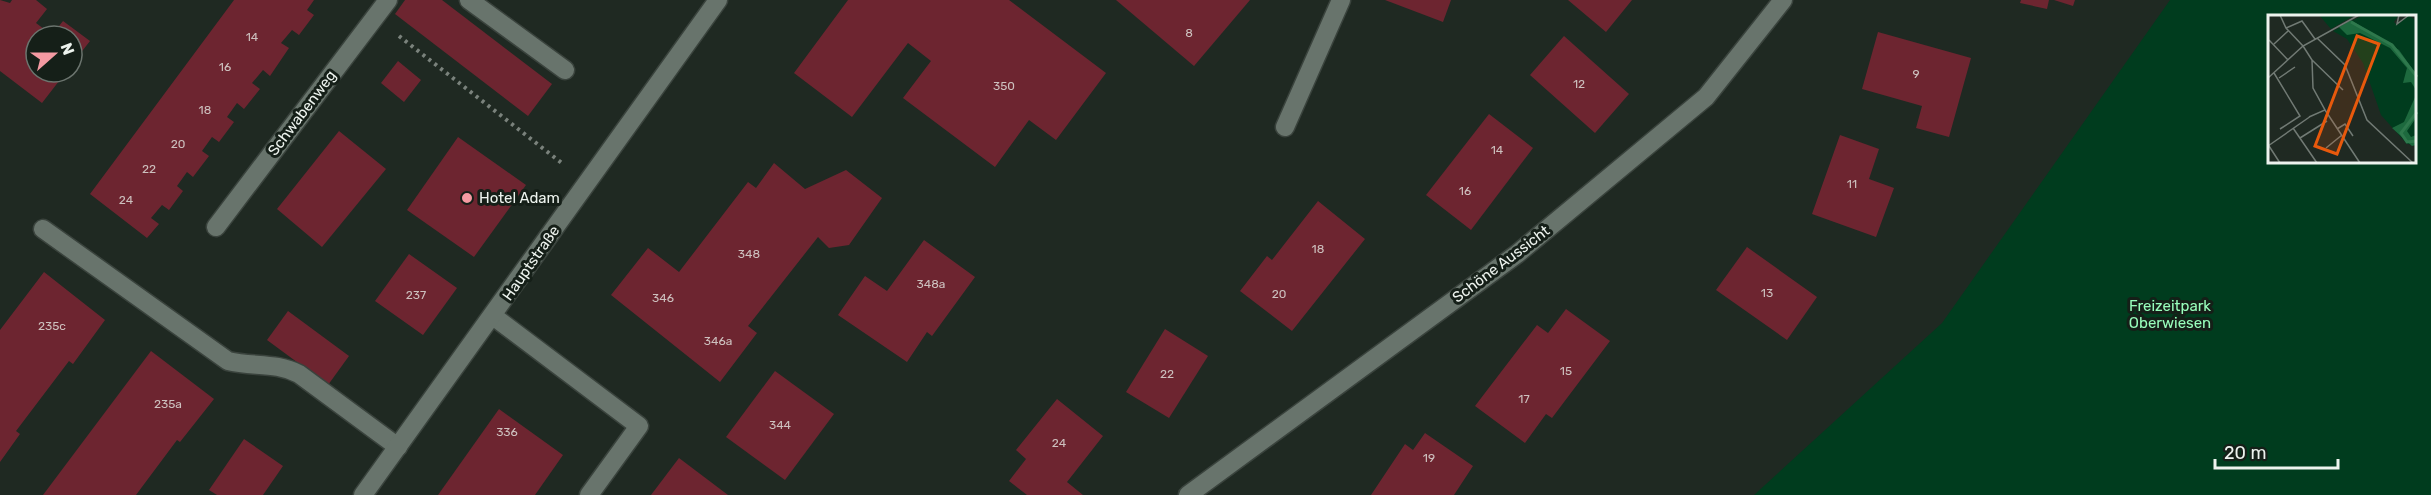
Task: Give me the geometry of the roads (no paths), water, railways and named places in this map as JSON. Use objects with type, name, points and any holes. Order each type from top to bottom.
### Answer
[{"type":"street","name":"Schwabenweg","points":[[216,227],[388,0]]},
{"type":"street","points":[[469,0],[565,70]]},
{"type":"street","name":"Hauptstraße","points":[[363,495],[494,316],[718,0]]},
{"type":"street","points":[[1285,127],[1341,0]]},
{"type":"street","name":"Schöne Aussicht","points":[[1188,495],[1517,254],[1661,135],[1706,97],[1783,0]]},
{"type":"street","points":[[43,230],[228,361],[248,366],[266,364],[285,366],[398,447]]},
{"type":"street","points":[[494,316],[639,426],[589,495]]},
{"type":"place","name":"Hotel Adam","points":[[467,198]]},
{"type":"park label","name":"Freizeitpark Oberwiesen","points":[[2170,314]]}]
